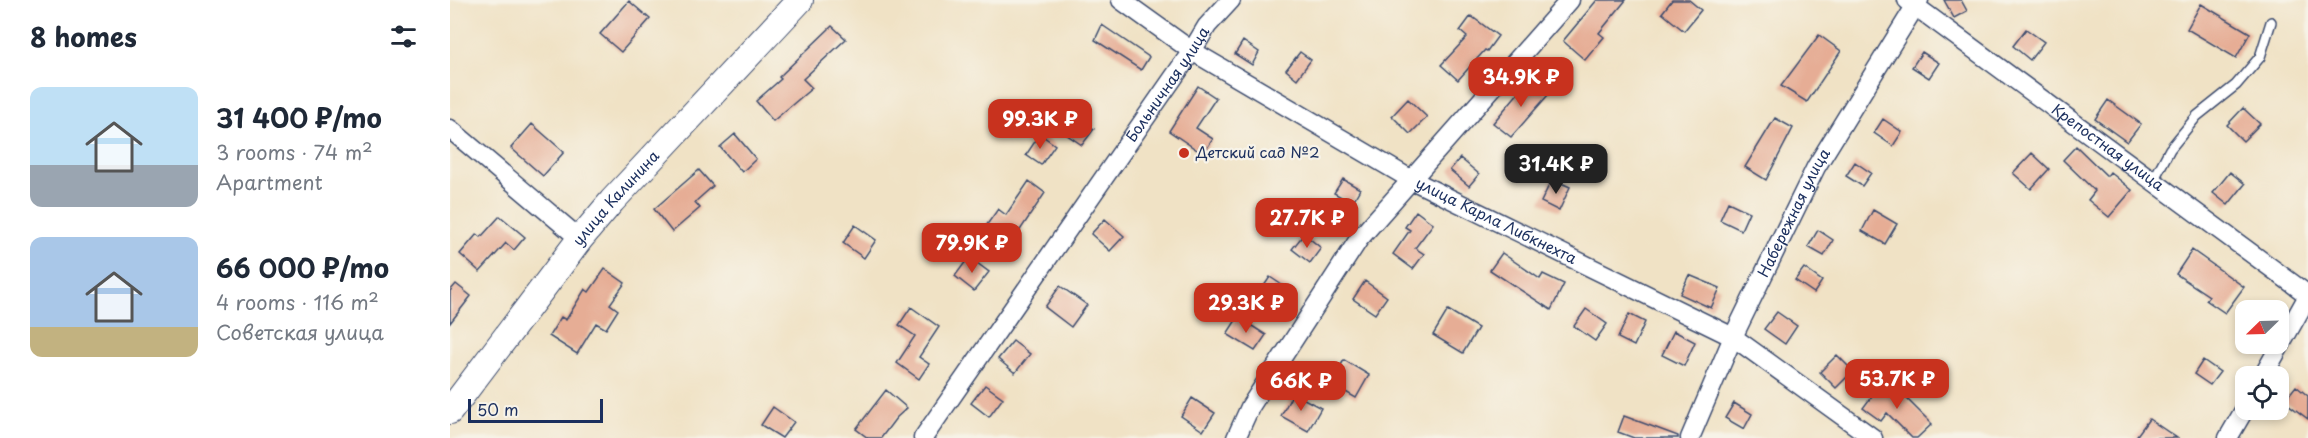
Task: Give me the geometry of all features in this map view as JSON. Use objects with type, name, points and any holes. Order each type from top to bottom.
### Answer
[{"type":"street","name":"улица Калинина","points":[[450,411],[580,239],[800,0]]},
{"type":"street","name":"улица Карла Либкнехта","points":[[1121,0],[1192,51],[1412,180],[1733,337],[1873,438]]},
{"type":"street","name":"Больничная улица","points":[[924,438],[1207,26],[1231,0]]},
{"type":"street","points":[[1236,438],[1250,407],[1359,239],[1570,0]]},
{"type":"street","name":"Крепостная улица","points":[[1914,2],[2308,296]]},
{"type":"street","name":"Набережная улица","points":[[1690,438],[1733,337],[1816,167],[1914,2]]},
{"type":"street","points":[[450,129],[580,239]]},
{"type":"street","points":[[2269,366],[2308,296]]},
{"type":"street","points":[[2228,438],[2238,420]]},
{"type":"lane","points":[[2153,181],[2170,149],[2197,116],[2236,85],[2260,57],[2271,22]]},
{"type":"building","points":[[1597,0],[1626,0],[1599,33],[1604,37],[1585,60],[1563,41]]},
{"type":"building","points":[[1672,0],[1689,0],[1701,10],[1684,31],[1662,13]]},
{"type":"building","points":[[1944,0],[1961,0],[1967,11],[1954,18]]},
{"type":"building","points":[[629,1],[650,19],[621,52],[600,34]]},
{"type":"building","points":[[2201,4],[2250,33],[2236,58],[2187,29]]},
{"type":"building","points":[[1471,16],[1498,36],[1487,51],[1485,50],[1458,80],[1441,65],[1467,37],[1460,31]]},
{"type":"building","points":[[1102,25],[1149,57],[1141,70],[1095,40]]},
{"type":"building","points":[[832,26],[846,39],[803,79],[812,88],[773,121],[756,101],[781,79],[779,77]]},
{"type":"building","points":[[2026,29],[2044,42],[2030,60],[2013,46]]},
{"type":"building","points":[[1819,35],[1841,51],[1807,102],[1781,86]]},
{"type":"building","points":[[1243,41],[1259,52],[1252,65],[1235,54]]},
{"type":"building","points":[[1300,52],[1311,60],[1297,79],[1286,70]]},
{"type":"building","points":[[1922,52],[1939,63],[1929,78],[1912,67]]},
{"type":"building","points":[[1530,79],[1548,95],[1511,137],[1493,123]]},
{"type":"building","points":[[1198,86],[1216,98],[1196,128],[1213,139],[1203,154],[1169,131]]},
{"type":"building","points":[[1408,99],[1427,117],[1410,134],[1392,116]]},
{"type":"building","points":[[2108,100],[2141,124],[2127,142],[2095,119]]},
{"type":"building","points":[[2243,108],[2260,124],[2243,141],[2227,125]]},
{"type":"building","points":[[1071,114],[1094,129],[1082,145],[1060,130]]},
{"type":"building","points":[[1775,118],[1793,128],[1766,180],[1745,167]]},
{"type":"building","points":[[1883,119],[1902,132],[1893,146],[1874,133]]},
{"type":"building","points":[[532,124],[564,152],[543,176],[511,148]]},
{"type":"building","points":[[735,134],[756,159],[742,172],[720,147]]},
{"type":"building","points":[[1040,134],[1055,145],[1041,165],[1026,155]]},
{"type":"building","points":[[2076,146],[2107,176],[2110,172],[2132,190],[2109,217],[2088,200],[2095,191],[2063,160]]},
{"type":"building","points":[[2032,153],[2049,169],[2031,189],[2013,173]]},
{"type":"building","points":[[1460,158],[1479,174],[1469,186],[1450,170]]},
{"type":"building","points":[[1855,162],[1871,173],[1862,186],[1846,176]]},
{"type":"building","points":[[699,170],[713,186],[695,202],[700,208],[672,232],[654,209]]},
{"type":"building","points":[[2230,172],[2245,184],[2228,205],[2213,193]]},
{"type":"building","points":[[1343,179],[1360,189],[1352,203],[1334,193]]},
{"type":"building","points":[[1552,179],[1570,187],[1559,211],[1541,202]]},
{"type":"building","points":[[1029,181],[1045,193],[1006,251],[981,233],[998,209],[1006,215]]},
{"type":"building","points":[[1728,202],[1749,212],[1741,230],[1720,220]]},
{"type":"building","points":[[1873,210],[1897,224],[1885,244],[1862,231]]},
{"type":"building","points":[[1416,211],[1433,224],[1415,248],[1424,254],[1413,269],[1393,254],[1410,230],[1405,227]]},
{"type":"building","points":[[500,216],[525,237],[514,250],[506,243],[480,272],[460,254],[477,234],[481,237]]},
{"type":"building","points":[[1105,219],[1124,236],[1110,251],[1091,234]]},
{"type":"building","points":[[855,225],[876,240],[864,258],[843,243]]},
{"type":"building","points":[[1818,230],[1833,240],[1824,256],[1808,247]]},
{"type":"building","points":[[1304,234],[1321,248],[1310,263],[1292,249]]},
{"type":"building","points":[[2192,250],[2244,287],[2225,313],[2206,300],[2209,296],[2176,274]]},
{"type":"building","points":[[1502,253],[1540,279],[1543,274],[1564,284],[1551,310],[1490,270]]},
{"type":"building","points":[[969,257],[989,272],[974,291],[955,276]]},
{"type":"building","points":[[1804,268],[1822,281],[1814,293],[1795,280]]},
{"type":"building","points":[[605,269],[625,283],[610,304],[618,310],[606,329],[596,323],[577,354],[549,336],[561,317],[566,320],[585,289],[589,292]]},
{"type":"building","points":[[1689,275],[1720,288],[1711,308],[1680,294]]},
{"type":"building","points":[[1270,277],[1291,291],[1278,310],[1257,296]]},
{"type":"building","points":[[1365,281],[1387,297],[1375,314],[1353,299]]},
{"type":"building","points":[[456,284],[471,296],[450,323],[450,291]]},
{"type":"building","points":[[1060,286],[1087,305],[1071,327],[1045,307]]},
{"type":"building","points":[[911,307],[939,327],[919,357],[929,364],[919,379],[897,363],[915,336],[899,325]]},
{"type":"building","points":[[1586,309],[1607,324],[1595,341],[1574,326]]},
{"type":"building","points":[[1448,310],[1478,328],[1463,353],[1433,335]]},
{"type":"building","points":[[1777,312],[1797,326],[1785,344],[1764,329]]},
{"type":"building","points":[[1629,314],[1645,322],[1634,346],[1618,338]]},
{"type":"building","points":[[1238,317],[1266,335],[1255,351],[1227,334]]},
{"type":"building","points":[[1674,331],[1695,342],[1684,366],[1662,355]]},
{"type":"building","points":[[1013,341],[1030,354],[1015,373],[998,359]]},
{"type":"building","points":[[1837,355],[1853,371],[1836,388],[1820,372]]},
{"type":"building","points":[[1344,360],[1369,375],[1356,398],[1330,383]]},
{"type":"building","points":[[2203,360],[2220,372],[2210,385],[2194,374]]},
{"type":"building","points":[[1883,381],[1905,397],[1932,424],[1917,438],[1912,438],[1887,413],[1881,421],[1863,408]]},
{"type":"building","points":[[985,385],[1003,398],[989,417],[971,403]]},
{"type":"building","points":[[2296,386],[2308,396],[2308,419],[2289,405],[2289,395]]},
{"type":"building","points":[[886,390],[907,408],[881,438],[868,438],[856,429]]},
{"type":"building","points":[[1293,393],[1321,408],[1308,431],[1281,416]]},
{"type":"building","points":[[1192,398],[1215,413],[1203,431],[1181,416]]},
{"type":"building","points":[[1734,403],[1752,414],[1744,429],[1725,418]]},
{"type":"building","points":[[773,407],[794,422],[782,438],[761,425]]},
{"type":"building","points":[[1624,416],[1678,436],[1678,438],[1634,438],[1618,432]]},
{"type":"building","points":[[2149,419],[2177,438],[2135,438]]},
{"type":"place","name":"Детский сад №2","points":[[1184,153]]}]
